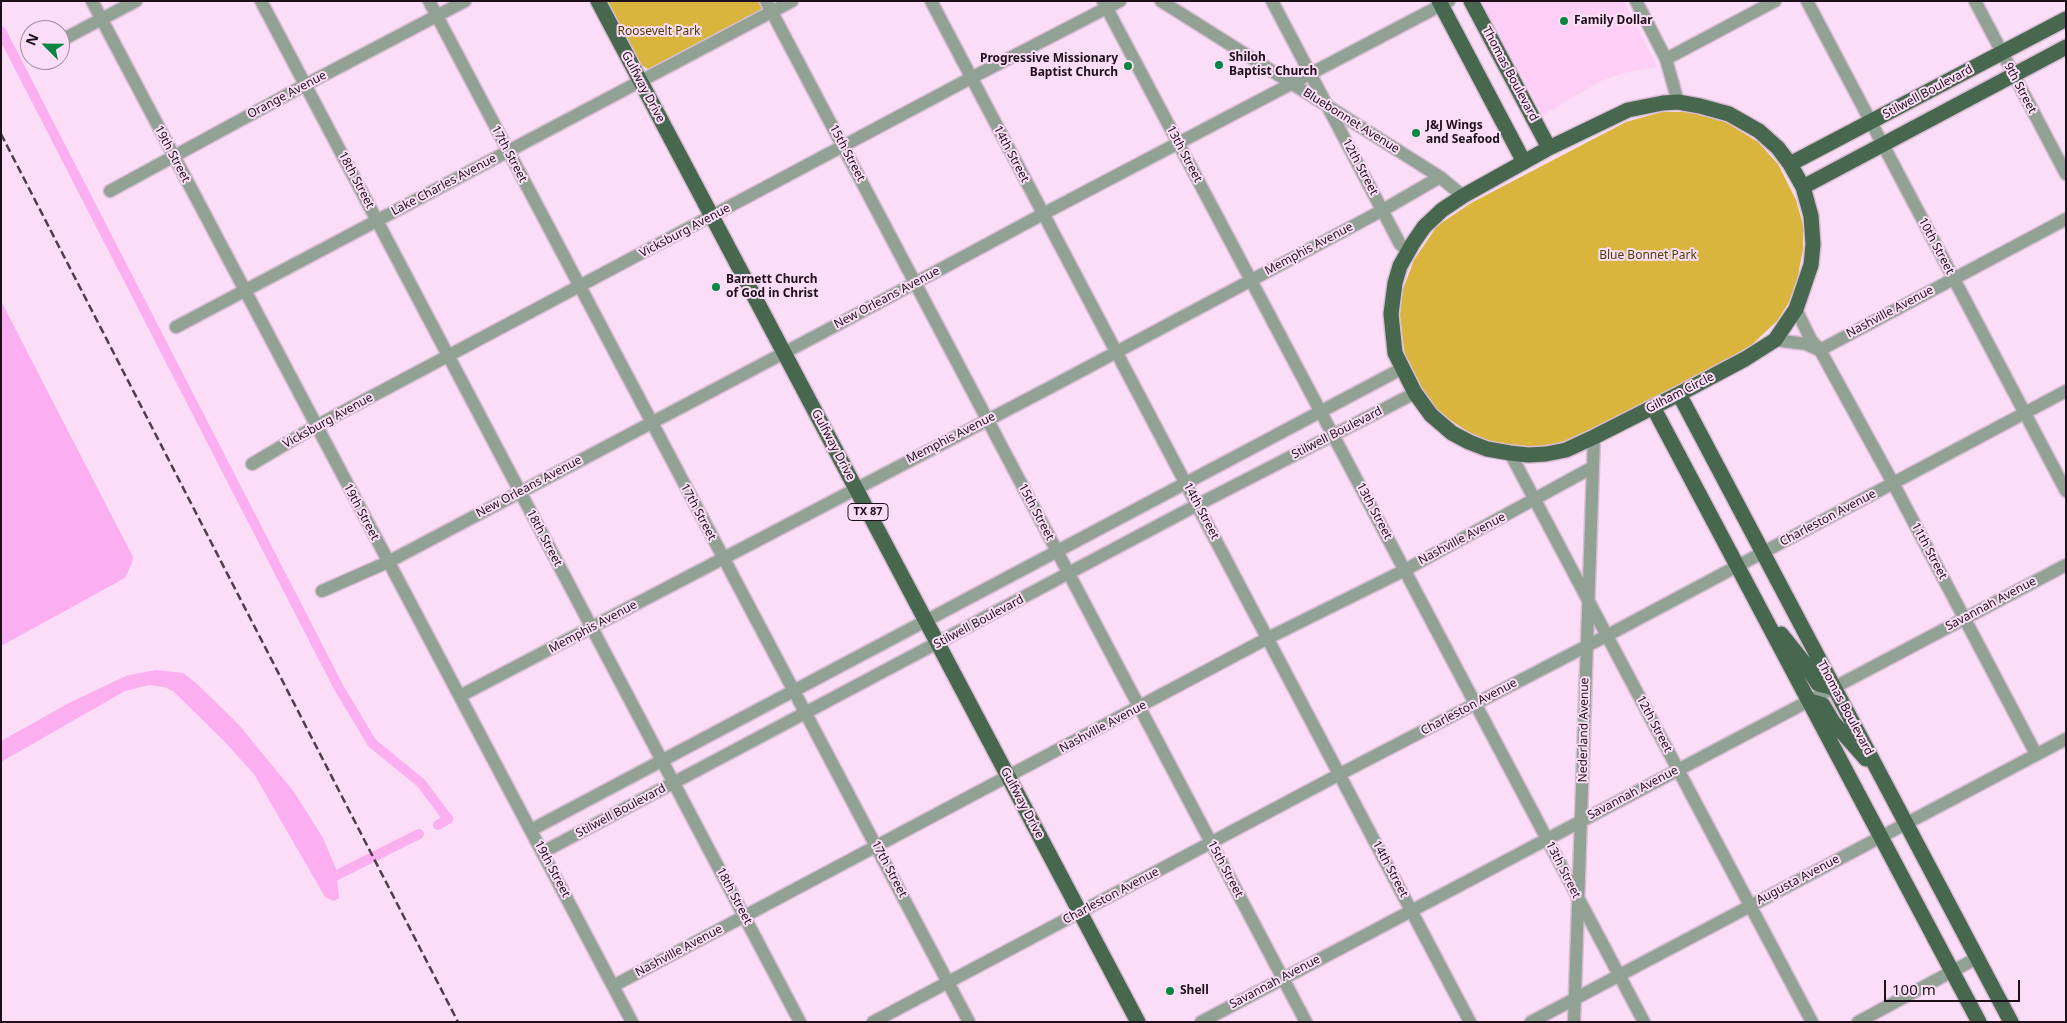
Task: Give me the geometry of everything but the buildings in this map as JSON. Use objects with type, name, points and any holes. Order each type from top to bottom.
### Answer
[{"type":"main road","name":"Gulfway Drive","points":[[598,1],[1138,1022]]},
{"type":"main road","name":"Thomas Boulevard","points":[[1471,1],[1549,148]]},
{"type":"main road","points":[[1443,3],[1524,162]]},
{"type":"main road","name":"Stilwell Boulevard","points":[[1790,164],[2066,19]]},
{"type":"main road","name":"Stilwell Boulevard","points":[[1803,187],[2066,47]]},
{"type":"main road","name":"Gilham Circle","points":[[1678,102],[1714,109],[1745,122],[1759,131],[1778,148],[1803,187],[1811,216],[1813,244],[1811,265],[1796,309],[1775,340],[1745,359],[1679,394],[1566,450],[1528,455],[1510,453],[1487,449],[1452,433],[1431,415],[1415,393],[1401,369],[1395,352],[1391,314],[1395,283],[1400,266],[1424,227],[1442,210],[1463,196],[1549,148],[1628,110],[1662,103],[1678,102]]},
{"type":"main road","name":"Thomas Boulevard","points":[[1679,394],[2011,1022]]},
{"type":"main road","points":[[1653,407],[1979,1022]]},
{"type":"main road","points":[[1766,619],[1782,635],[1806,665],[1818,684],[1834,688]]},
{"type":"main road","points":[[1809,701],[1823,705],[1833,722],[1858,752],[1878,770]]},
{"type":"street","name":"19th Street","points":[[92,1],[632,1022]]},
{"type":"street","points":[[70,36],[136,1]]},
{"type":"street","name":"18th Street","points":[[261,1],[800,1022]]},
{"type":"street","name":"17th Street","points":[[429,1],[969,1022]]},
{"type":"street","name":"Orange Avenue","points":[[110,191],[464,1]]},
{"type":"street","name":"Lake Charles Avenue","points":[[176,326],[640,81],[769,7],[792,1]]},
{"type":"street","name":"14th Street","points":[[930,1],[1470,1022]]},
{"type":"street","name":"Vicksburg Avenue","points":[[252,464],[316,426],[712,217],[1105,5],[1120,1]]},
{"type":"street","name":"Bluebonnet Avenue","points":[[1161,1],[1440,177],[1463,196]]},
{"type":"street","name":"12th Street","points":[[1272,1],[1400,244],[1408,251]]},
{"type":"street","points":[[1636,1],[1666,59],[1678,102]]},
{"type":"street","points":[[1666,59],[1775,1]]},
{"type":"street","name":"10th Street","points":[[1807,1],[2066,491]]},
{"type":"street","name":"9th Street","points":[[1975,1],[2066,174]]},
{"type":"street","name":"New Orleans Avenue","points":[[322,591],[388,562],[1043,214],[1311,75],[1443,3]]},
{"type":"street","name":"13th Street","points":[[1105,5],[1644,1022]]},
{"type":"street","name":"15th Street","points":[[769,7],[1306,1022]]},
{"type":"street","name":"Memphis Avenue","points":[[460,696],[987,420],[1383,210],[1440,177]]},
{"type":"street","name":"Nashville Avenue","points":[[1820,350],[2066,218]]},
{"type":"street","name":"11th Street","points":[[1796,309],[1810,340],[1820,350],[1893,483],[2036,754]]},
{"type":"street","points":[[1775,340],[1806,344],[1820,350]]},
{"type":"street","name":"Stilwell Boulevard","points":[[531,830],[1401,369]]},
{"type":"street","name":"Charleston Avenue","points":[[873,1022],[1340,774],[1608,635],[2066,391]]},
{"type":"street","name":"Stilwell Boulevard","points":[[543,852],[1197,505],[1415,393]]},
{"type":"street","name":"Nederland Avenue","points":[[1574,1022],[1594,437]]},
{"type":"street","name":"12th Street","points":[[1510,453],[1812,1022]]},
{"type":"street","name":"Nashville Avenue","points":[[613,986],[1140,708],[1268,638],[1405,570],[1593,467]]},
{"type":"street","name":"Savannah Avenue","points":[[1201,1022],[1411,909],[2066,565]]},
{"type":"street","name":"Augusta Avenue","points":[[1530,1022],[2066,739]]},
{"type":"street","points":[[1858,1022],[1977,958]]},
{"type":"shaded area","points":[[1481,1],[1624,1],[1657,67],[1624,73],[1601,81],[1543,115]]},
{"type":"shaded area","points":[[1,301],[133,557],[125,578],[1,646]]},
{"type":"shaded area","points":[[155,670],[183,673],[196,683],[239,725],[294,792],[323,838],[336,869],[339,898],[334,901],[325,897],[254,774],[224,741],[173,691],[164,687],[149,685],[125,691],[1,762],[1,741],[69,703],[126,676]]},
{"type":"green space","name":"Roosevelt Park","points":[[607,1],[759,1],[762,12],[650,70],[641,65]]},
{"type":"green space","name":"Blue Bonnet Park","points":[[1662,112],[1693,112],[1721,119],[1758,142],[1778,164],[1796,200],[1803,225],[1803,250],[1797,280],[1789,302],[1777,321],[1743,353],[1575,438],[1554,444],[1529,447],[1488,442],[1440,413],[1423,394],[1405,358],[1400,315],[1403,289],[1414,260],[1437,226],[1471,203],[1626,122]]},
{"type":"waterway","points":[[1,31],[339,688],[372,743],[421,783],[448,819],[438,825]]},
{"type":"waterway","points":[[325,881],[419,834]]},
{"type":"railway","points":[[1,134],[458,1022]]},
{"type":"place","name":"Family Dollar","points":[[1564,21]]},
{"type":"place","name":"Shiloh Baptist Church","points":[[1219,65]]},
{"type":"place","name":"Progressive Missionary Baptist Church","points":[[1128,66]]},
{"type":"place","name":"J&J Wings and Seafood","points":[[1416,133]]},
{"type":"place","name":"Barnett Church of God in Christ","points":[[716,287]]},
{"type":"place","name":"Shell","points":[[1170,991]]}]
